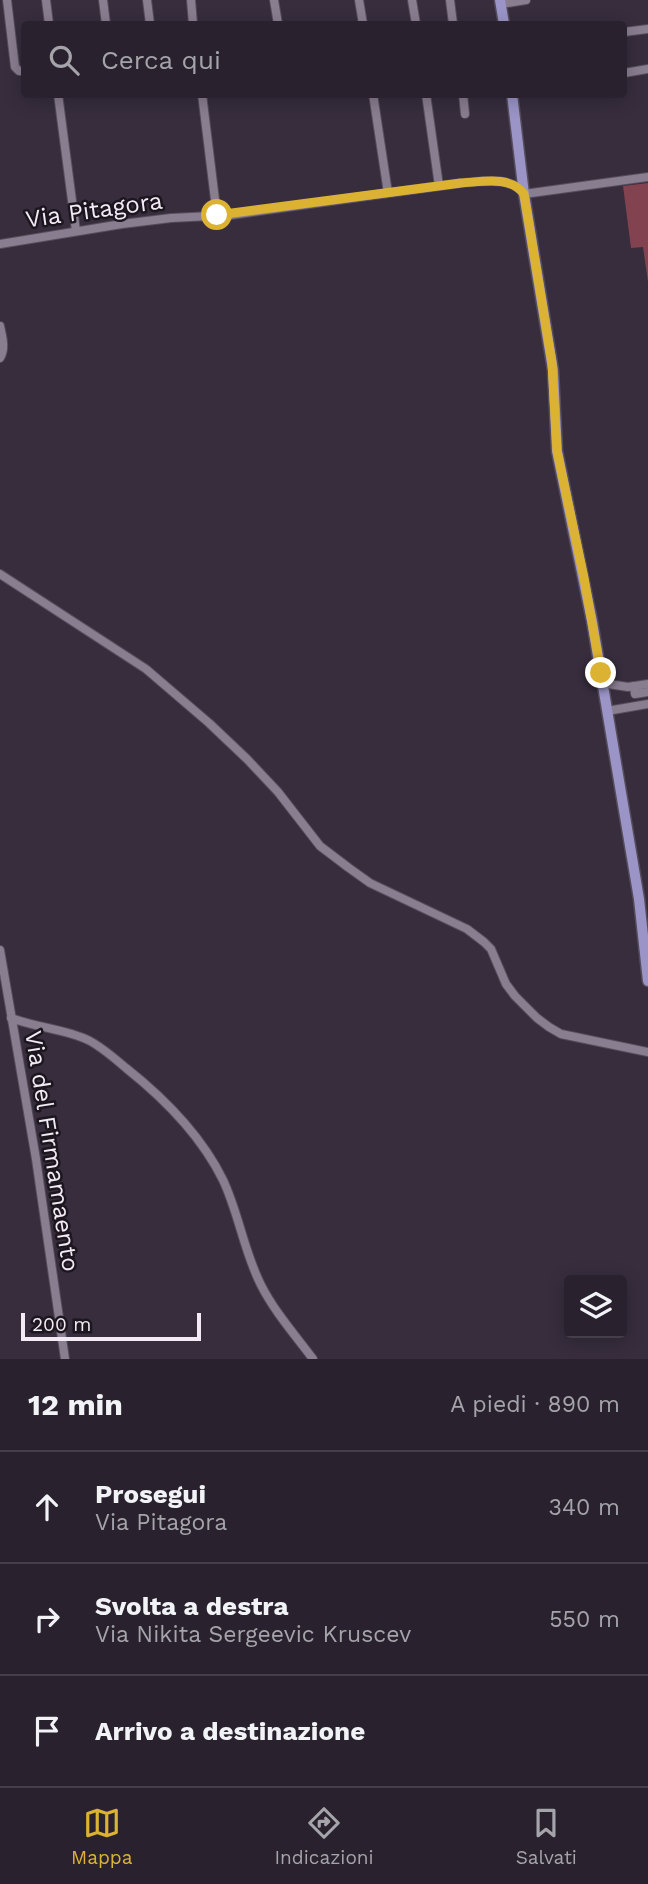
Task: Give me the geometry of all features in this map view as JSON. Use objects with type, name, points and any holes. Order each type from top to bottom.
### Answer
[{"type":"main road","points":[[500,2],[503,21]]},
{"type":"main road","points":[[512,98],[524,194],[552,363],[557,451],[584,578],[644,898],[648,981]]},
{"type":"street","points":[[7,0],[15,67],[21,71]]},
{"type":"street","points":[[46,0],[49,21]]},
{"type":"street","points":[[103,0],[106,21]]},
{"type":"street","points":[[147,0],[150,21]]},
{"type":"street","points":[[191,0],[193,21]]},
{"type":"street","points":[[274,0],[278,21]]},
{"type":"street","points":[[359,0],[362,21]]},
{"type":"street","points":[[412,0],[416,21]]},
{"type":"street","points":[[450,0],[453,21]]},
{"type":"street","points":[[500,2],[526,0]]},
{"type":"street","points":[[627,32],[648,29]]},
{"type":"street","points":[[627,72],[648,69]]},
{"type":"street","points":[[59,98],[76,231]]},
{"type":"street","points":[[202,98],[217,215]]},
{"type":"street","points":[[374,98],[388,193]]},
{"type":"street","points":[[427,98],[439,186]]},
{"type":"street","points":[[463,98],[465,114]]},
{"type":"street","points":[[524,194],[648,177]]},
{"type":"street","name":"Via Pitagora","points":[[0,244],[171,218],[217,215],[491,181],[509,183],[520,188],[524,194]]},
{"type":"street","points":[[0,326],[3,347],[0,358]]},
{"type":"street","points":[[0,574],[146,669],[247,759],[278,792],[320,846],[370,883],[467,929],[484,942],[491,949],[514,996],[549,1027],[561,1034],[648,1052]]},
{"type":"street","points":[[602,683],[623,687],[648,684]]},
{"type":"street","points":[[634,687],[635,694],[648,692]]},
{"type":"street","points":[[607,711],[648,704]]},
{"type":"street","name":"Via del Firmamaento","points":[[0,950],[36,1160],[65,1359]]},
{"type":"street","points":[[11,1018],[28,1025],[86,1039],[147,1085],[184,1121],[223,1181],[262,1287],[313,1359]]},
{"type":"shaded area","points":[[648,183],[648,282],[643,247],[631,248],[623,186]]},
{"type":"route","points":[[217,215],[461,183],[491,181],[509,183],[520,188],[524,194],[552,363],[557,451],[601,673]]}]
